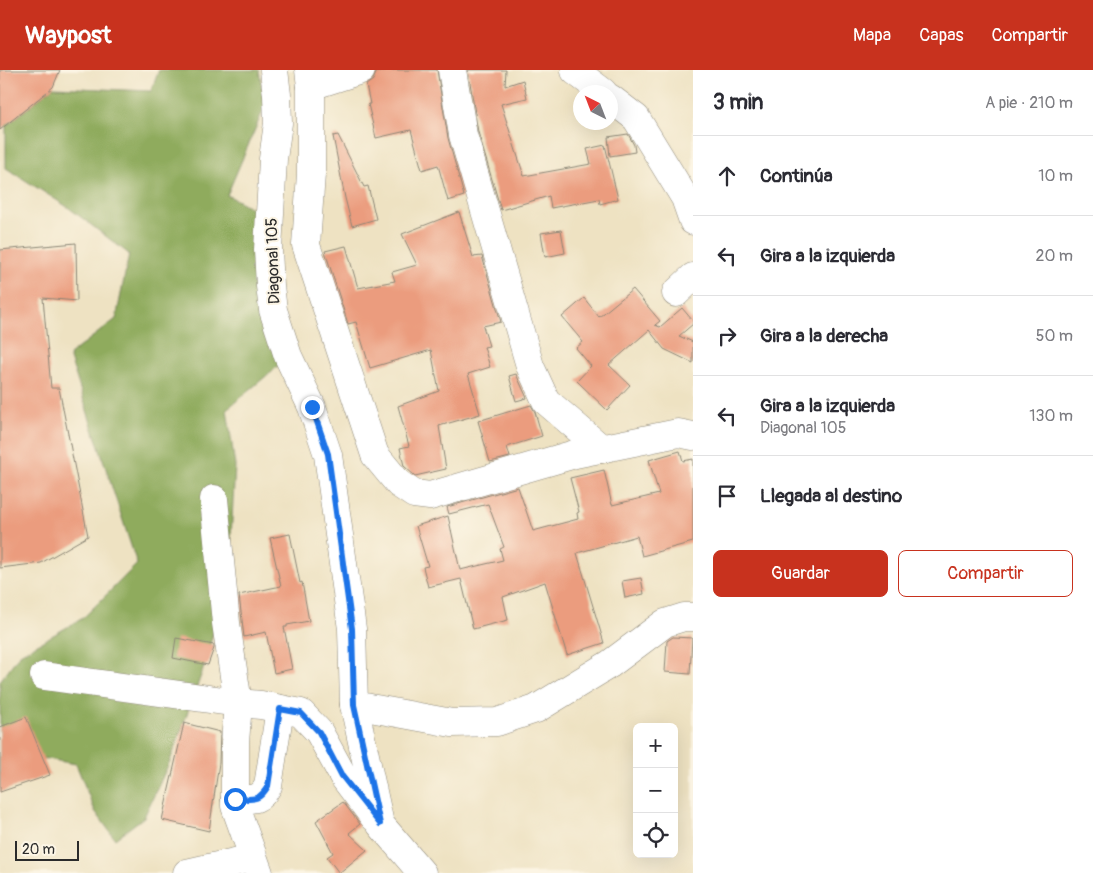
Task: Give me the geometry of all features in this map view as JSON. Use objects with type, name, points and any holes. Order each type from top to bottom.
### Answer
[{"type":"street","name":"Diagonal 105","points":[[274,70],[278,123],[268,250],[273,310],[291,364],[312,407],[328,454],[352,629],[354,705],[380,824],[422,873]]},
{"type":"street","points":[[361,70],[310,78],[311,174],[306,245],[375,454],[399,484],[414,494],[430,496],[575,454],[678,433],[693,436]]},
{"type":"street","points":[[452,70],[463,134],[530,366],[546,401],[602,450]]},
{"type":"street","points":[[575,70],[594,85]]},
{"type":"street","points":[[618,104],[636,118],[685,198],[693,221]]},
{"type":"street","points":[[187,873],[256,866],[235,806],[235,743],[238,703],[226,623],[214,499]]},
{"type":"street","points":[[354,705],[452,723],[497,722],[536,709],[610,664],[665,623],[684,617],[693,617]]},
{"type":"street","points":[[44,676],[301,713],[319,732],[342,776],[380,824]]},
{"type":"street","points":[[235,799],[257,799],[268,786],[280,709]]},
{"type":"green space","points":[[159,70],[259,70],[265,106],[227,195],[265,215],[284,361],[227,409],[235,466],[229,573],[204,667],[170,761],[144,817],[115,839],[95,811],[76,764],[24,755],[0,773],[0,681],[20,654],[83,618],[137,564],[69,355],[116,319],[129,254],[69,208],[6,168],[6,126],[53,87],[151,91]]},
{"type":"building","points":[[0,70],[60,70],[53,87],[0,130]]},
{"type":"building","points":[[387,70],[437,70],[448,138],[464,196],[448,201],[438,165],[422,170],[411,130],[376,138],[368,104],[370,104],[366,85],[373,80],[376,73]]},
{"type":"building","points":[[468,70],[506,70],[505,86],[523,80],[527,98],[501,104],[524,176],[591,164],[587,149],[605,145],[618,199],[600,204],[599,199],[551,208],[549,196],[501,210],[478,132]]},
{"type":"building","points":[[628,134],[634,145],[635,152],[610,156],[608,137]]},
{"type":"building","points":[[338,135],[364,187],[368,186],[376,219],[352,226],[333,136]]},
{"type":"building","points":[[459,212],[473,257],[482,256],[501,322],[483,326],[489,346],[484,347],[490,367],[468,374],[480,414],[439,426],[446,469],[415,476],[404,466],[400,448],[409,446],[398,406],[439,391],[431,350],[370,368],[356,322],[348,324],[325,251],[346,246],[358,288],[395,281],[392,272],[417,265],[402,234]]},
{"type":"building","points":[[561,230],[565,253],[545,257],[541,233]]},
{"type":"building","points":[[76,243],[77,301],[43,298],[51,388],[59,388],[88,536],[41,563],[0,568],[0,250]]},
{"type":"building","points":[[633,289],[660,321],[655,325],[660,327],[682,308],[693,321],[693,324],[679,336],[693,342],[693,363],[664,349],[649,330],[609,365],[630,385],[607,410],[577,381],[591,366],[576,348],[583,342],[562,317],[584,298],[599,317]]},
{"type":"building","points":[[516,374],[527,398],[516,401],[509,376]]},
{"type":"building","points":[[531,405],[542,436],[507,447],[510,457],[490,462],[478,421]]},
{"type":"building","points":[[680,451],[683,461],[693,459],[693,542],[642,556],[637,536],[577,553],[604,643],[567,655],[545,582],[503,597],[508,620],[473,629],[461,579],[428,587],[423,567],[428,566],[416,526],[448,516],[460,570],[503,560],[500,549],[504,547],[488,504],[449,514],[447,507],[518,487],[533,531],[578,519],[577,513],[579,512],[570,478],[604,470],[612,505],[659,494],[649,460]]},
{"type":"building","points":[[290,534],[309,621],[284,627],[292,669],[274,673],[266,632],[244,637],[239,595],[281,586],[270,538]]},
{"type":"building","points":[[641,578],[644,594],[625,598],[622,581]]},
{"type":"building","points":[[673,637],[692,638],[690,674],[665,672],[667,641]]},
{"type":"building","points":[[176,638],[214,645],[208,665],[173,658]]},
{"type":"building","points":[[26,717],[50,775],[0,792],[0,727]]},
{"type":"building","points":[[184,723],[220,732],[219,763],[209,831],[162,820]]},
{"type":"building","points":[[343,802],[360,824],[349,833],[367,850],[339,873],[327,857],[333,853],[316,821]]},
{"type":"route","points":[[235,799],[257,799],[268,786],[280,709],[301,713],[319,732],[342,776],[380,824],[354,705],[352,629],[328,454],[312,407]]}]
